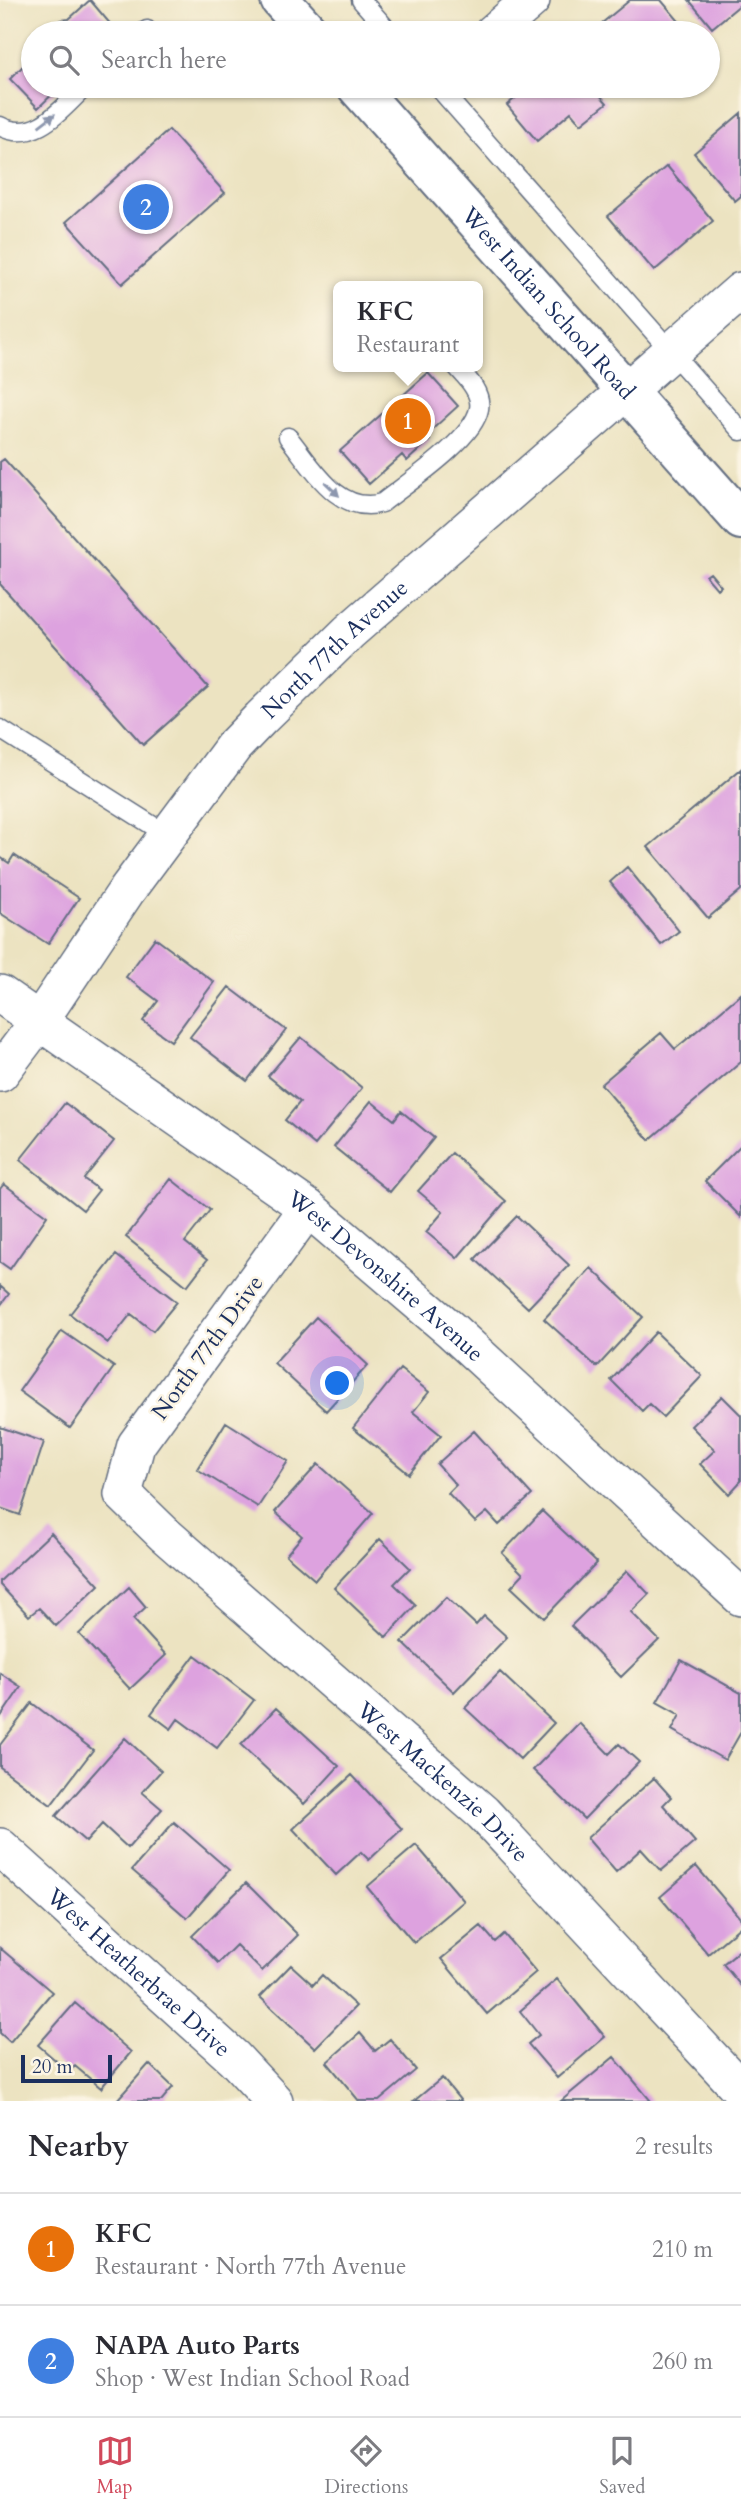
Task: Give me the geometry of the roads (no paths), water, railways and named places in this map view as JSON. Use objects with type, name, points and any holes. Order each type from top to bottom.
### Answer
[{"type":"main road","points":[[280,0],[299,21]]},
{"type":"main road","name":"West Indian School Road","points":[[367,98],[741,520]]},
{"type":"street","points":[[507,21],[531,0]]},
{"type":"street","name":"North 77th Avenue","points":[[0,1073],[40,1020],[127,890],[234,746],[349,632],[741,291]]},
{"type":"street","name":"West Devonshire Avenue","points":[[0,995],[40,1020],[308,1208],[451,1330],[741,1597]]},
{"type":"street","name":"North 77th Drive","points":[[123,1494],[136,1445],[308,1208]]},
{"type":"street","name":"West Mackenzie Drive","points":[[123,1494],[164,1534],[484,1813],[741,2090]]},
{"type":"street","name":"West Heatherbrae Drive","points":[[0,1847],[234,2058],[274,2101]]},
{"type":"lane","points":[[361,0],[379,21]]},
{"type":"lane","points":[[0,126],[10,131],[28,132],[45,124],[73,98]]},
{"type":"lane","points":[[448,98],[741,431]]},
{"type":"lane","points":[[288,437],[339,496],[352,504],[367,507],[382,503],[471,428],[479,407],[477,395],[461,372]]},
{"type":"lane","points":[[0,729],[169,836]]},
{"type":"place","name":"NAPA Auto Parts","points":[[146,207]]},
{"type":"place","name":"KFC","points":[[408,421]]}]
